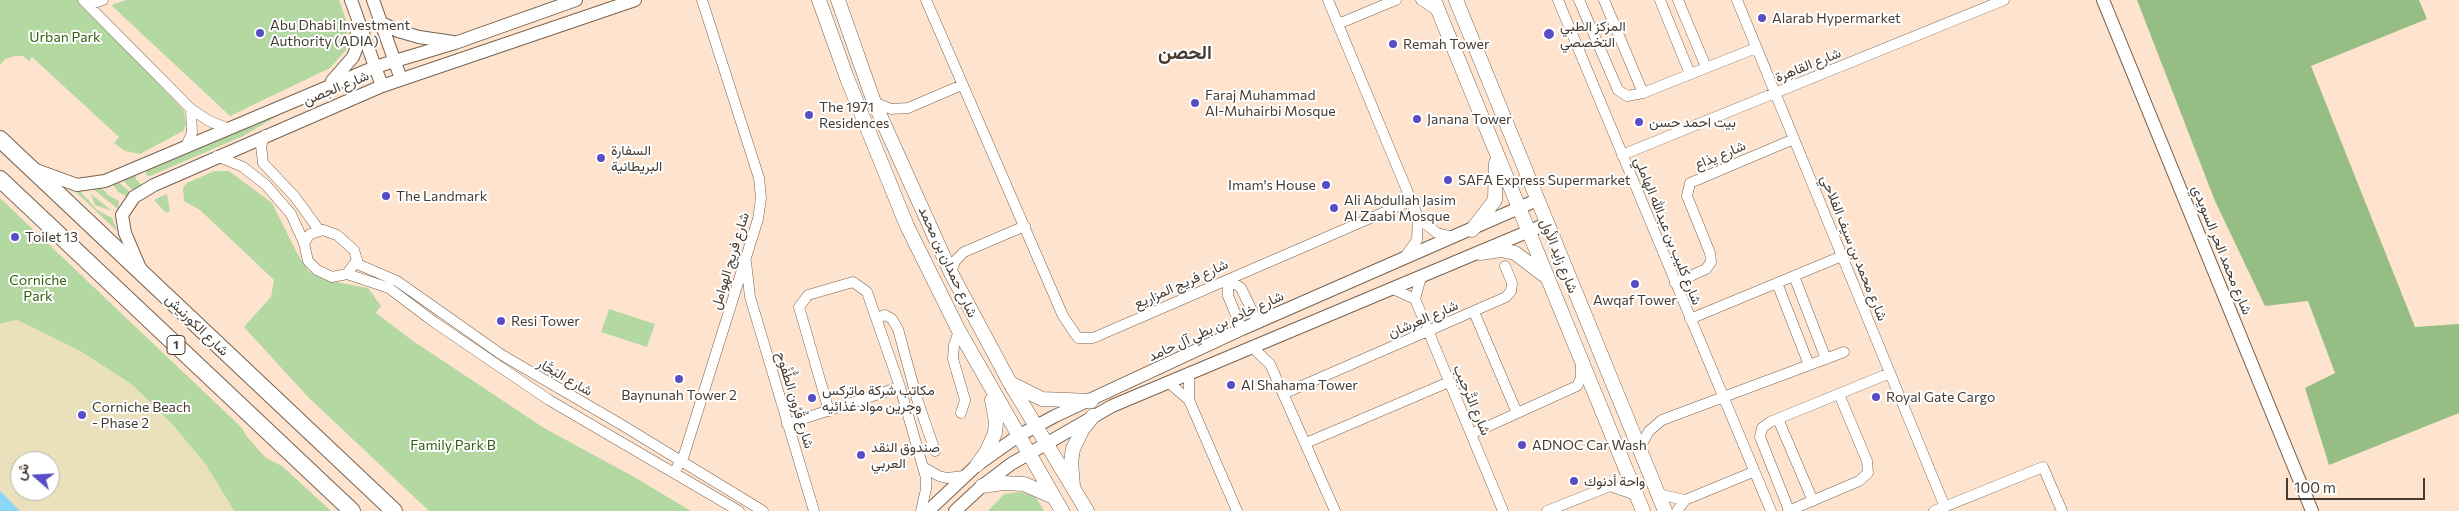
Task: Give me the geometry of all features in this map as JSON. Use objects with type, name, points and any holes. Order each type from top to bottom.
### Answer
[{"type":"highway","name":"شارع الكورنيش","points":[[0,139],[142,271],[394,511]]},
{"type":"highway","name":"شارع الكورنيش","points":[[0,179],[352,511]]},
{"type":"main road","name":"شارع حمدان بن محمد","points":[[820,0],[847,78],[907,226],[958,331],[1062,511]]},
{"type":"main road","name":"شارع حمدان بن محمد","points":[[838,0],[874,102],[951,274],[1010,383],[1087,511]]},
{"type":"main road","name":"شارع زايد الأول","points":[[1456,0],[1665,511]]},
{"type":"main road","name":"شارع زايد الأول","points":[[1436,5],[1643,511]]},
{"type":"main road","points":[[1472,230],[1495,200],[1496,152]]},
{"type":"main road","points":[[1480,253],[1501,250],[1515,253],[1532,264],[1548,280]]},
{"type":"main road","points":[[1010,383],[1042,399],[1091,400]]},
{"type":"main road","points":[[977,465],[987,451],[995,433],[995,412],[988,384]]},
{"type":"main road","points":[[1074,490],[1071,462],[1073,449],[1082,430],[1093,416]]},
{"type":"main road","points":[[982,486],[1016,483],[1054,497]]},
{"type":"street","points":[[86,3],[103,0]]},
{"type":"street","points":[[351,0],[382,86]]},
{"type":"street","points":[[373,0],[401,79]]},
{"type":"street","name":"شارع الحِصن","points":[[30,167],[82,186],[105,181],[375,67],[455,43],[576,0]]},
{"type":"street","name":"شارع الحِصن","points":[[142,271],[125,233],[122,215],[134,197],[154,184],[382,86],[635,0]]},
{"type":"street","name":"شارع فريج المزاريع","points":[[926,0],[1071,330],[1078,338],[1088,340],[1410,201]]},
{"type":"street","points":[[1328,0],[1418,217],[1430,229],[1454,237]]},
{"type":"street","points":[[1338,24],[1396,0]]},
{"type":"street","points":[[1421,0],[1436,5]]},
{"type":"street","name":"شارع كليب بن عبدالله الهاملي","points":[[1558,0],[1770,511]]},
{"type":"street","points":[[1579,0],[1618,90],[1627,96],[1641,94],[1756,48]]},
{"type":"street","points":[[1604,0],[1641,94]]},
{"type":"street","points":[[1660,0],[1690,74]]},
{"type":"street","points":[[1678,0],[1706,68]]},
{"type":"street","name":"شارع محمد بن سيف الفلاحي","points":[[1737,0],[1945,507]]},
{"type":"street","name":"شارع القاهِرة","points":[[1622,155],[2004,0]]},
{"type":"street","name":"شارع محمد الحر السويدي","points":[[2103,0],[2312,511]]},
{"type":"street","name":"شارع فريج الهوامل","points":[[670,471],[687,441],[758,219],[760,188],[701,1]]},
{"type":"street","points":[[86,3],[191,109],[209,121],[229,129]]},
{"type":"street","points":[[323,89],[341,72],[353,57],[357,40],[357,18]]},
{"type":"street","points":[[380,22],[398,31],[419,37],[455,43]]},
{"type":"street","points":[[874,102],[891,109],[908,108],[962,85]]},
{"type":"street","points":[[185,148],[193,125],[191,109]]},
{"type":"street","points":[[265,135],[261,146],[263,163],[295,197],[319,230]]},
{"type":"street","name":"شارع يِذاع","points":[[1675,284],[1706,269],[1711,262],[1710,253],[1687,196],[1690,183],[1794,139]]},
{"type":"street","points":[[216,156],[243,167],[266,185],[291,214],[304,243],[305,255],[317,270],[332,277],[347,274],[356,263],[355,253],[344,239],[331,232],[319,230],[310,234],[304,243]]},
{"type":"street","points":[[146,164],[142,177],[144,181],[154,184]]},
{"type":"street","name":"شارع خادم بن بطي آل حامد","points":[[928,511],[977,465],[1018,436],[1036,426],[1242,329],[1537,200]]},
{"type":"street","points":[[1404,258],[1417,240],[1418,217]]},
{"type":"street","points":[[955,511],[982,486],[1029,453],[1093,416],[1189,373],[1546,224]]},
{"type":"street","points":[[951,274],[955,261],[964,252],[1026,226]]},
{"type":"street","points":[[1690,319],[1842,256]]},
{"type":"street","name":"شارع قُرُون الطُّفُوح","points":[[745,258],[750,297],[814,511]]},
{"type":"street","name":"شارع البَحَّار","points":[[356,263],[397,281],[458,325],[552,387],[677,458],[763,511]]},
{"type":"street","points":[[1474,312],[1509,294],[1512,283],[1505,266]]},
{"type":"street","name":"شارع البَحَّار","points":[[347,274],[389,288],[542,396],[739,511]]},
{"type":"street","points":[[1794,276],[1826,358]]},
{"type":"street","points":[[1393,289],[1415,299],[1421,277]]},
{"type":"street","points":[[828,411],[800,313],[801,302],[808,294],[854,282],[867,292],[900,387],[924,467],[926,489],[921,511]]},
{"type":"street","points":[[1242,329],[1228,296],[1228,282],[1234,283],[1241,288],[1258,323]]},
{"type":"street","points":[[1777,283],[1809,365]]},
{"type":"street","points":[[735,290],[744,291],[750,297]]},
{"type":"street","name":"شارع التَّرحِيب","points":[[1415,299],[1503,511]]},
{"type":"street","name":"شارع العِرشان","points":[[1283,394],[1474,312],[1517,413]]},
{"type":"street","points":[[876,318],[885,315],[892,319],[898,328],[917,399],[935,451]]},
{"type":"street","points":[[958,331],[953,359],[965,400],[961,413]]},
{"type":"street","points":[[1270,364],[1271,339]]},
{"type":"street","points":[[1252,347],[1270,364],[1335,511]]},
{"type":"street","points":[[1640,449],[1649,432],[1662,420],[1844,352]]},
{"type":"street","points":[[1471,434],[1577,386],[1581,378],[1581,363]]},
{"type":"street","points":[[1189,373],[1189,400],[1237,511]]},
{"type":"street","points":[[1840,394],[1867,461],[1868,473],[1859,481],[1789,511],[1760,437],[1765,424],[1890,373]]},
{"type":"street","points":[[1168,382],[1189,400]]},
{"type":"street","points":[[1306,443],[1449,382]]},
{"type":"street","points":[[542,396],[546,389],[552,387]]},
{"type":"street","points":[[787,424],[900,387]]},
{"type":"street","points":[[908,416],[917,399]]},
{"type":"street","points":[[1778,419],[1813,501]]},
{"type":"street","points":[[924,467],[939,476],[947,478],[964,476]]},
{"type":"street","points":[[1934,511],[2043,467],[2062,511]]},
{"type":"street","points":[[1677,511],[1685,500],[1753,472]]},
{"type":"street","points":[[1553,510],[1610,486],[1636,494]]},
{"type":"street","points":[[1658,494],[1685,500]]},
{"type":"green space","name":"Urban Park","points":[[0,0],[80,0],[184,111],[186,124],[183,131],[140,154],[125,151],[114,143],[119,137],[32,57],[29,61],[23,56],[15,56],[5,59],[0,65]]},
{"type":"green space","points":[[126,0],[339,0],[348,25],[346,50],[330,68],[230,116],[111,5]]},
{"type":"green space","points":[[2137,0],[2419,0],[2427,19],[2311,66],[2415,327],[2459,324],[2459,413],[2329,465],[2305,388],[2335,373],[2308,301],[2265,306],[2215,201]]},
{"type":"green space","points":[[284,112],[243,136],[150,176],[146,175],[146,171],[151,168]]},
{"type":"green space","name":"Family Park B","points":[[214,171],[229,171],[272,203],[297,253],[309,272],[325,280],[368,288],[381,306],[376,313],[413,341],[544,428],[636,478],[691,511],[429,511],[308,397],[244,327],[271,297],[274,280],[200,210],[184,201],[183,188],[187,183]]},
{"type":"green space","points":[[135,173],[136,179],[141,185],[132,190],[120,177]]},
{"type":"green space","points":[[111,182],[118,182],[130,192],[126,196],[118,192]]},
{"type":"green space","points":[[102,188],[108,195],[119,201],[118,209],[93,189]]},
{"type":"green space","points":[[73,189],[79,190],[97,210],[112,218],[117,231]]},
{"type":"green space","points":[[91,194],[112,211],[95,205]]},
{"type":"green space","points":[[167,194],[170,211],[166,213],[154,200]]},
{"type":"green space","name":"Corniche Park","points":[[0,198],[241,427],[266,458],[282,466],[331,511],[234,511],[206,465],[172,424],[131,384],[80,351],[17,320],[0,324]]},
{"type":"green space","points":[[609,309],[655,324],[647,347],[601,332]]},
{"type":"green space","points":[[1020,492],[1035,496],[1044,511],[988,511],[1004,494]]},
{"type":"sand","name":"Corniche Beach - Phase 2","points":[[17,320],[80,351],[131,384],[172,424],[206,465],[234,511],[20,511],[10,501],[0,491],[0,324]]},
{"type":"water","points":[[0,491],[20,511],[0,511]]},
{"type":"place","name":"Alarab Hypermarket","points":[[1762,18]]},
{"type":"place","name":"Abu Dhabi Investment Authority (ADIA)","points":[[260,33]]},
{"type":"place","name":"المركز الطبي التخصصي","points":[[1549,34]]},
{"type":"place","name":"Remah Tower","points":[[1393,44]]},
{"type":"place","name":"Faraj Muhammad Al-Muhairbi Mosque","points":[[1195,103]]},
{"type":"place","name":"The 1971 Residences","points":[[809,115]]},
{"type":"place","name":"Janana Tower","points":[[1417,119]]},
{"type":"place","name":"بيت احمد حسن","points":[[1639,122]]},
{"type":"place","name":"السفارة البريطانية","points":[[601,158]]},
{"type":"place","name":"SAFA Express Supermarket","points":[[1448,180]]},
{"type":"place","name":"Imam's House","points":[[1326,185]]},
{"type":"place","name":"The Landmark","points":[[386,196]]},
{"type":"place","name":"Ali Abdullah Jasim Al Zaabi Mosque","points":[[1334,208]]},
{"type":"place","name":"Toilet 13","points":[[15,237]]},
{"type":"place","name":"Awqaf Tower","points":[[1635,284]]},
{"type":"place","name":"Resi Tower","points":[[501,321]]},
{"type":"place","name":"Baynunah Tower 2","points":[[679,379]]},
{"type":"place","name":"Al Shahama Tower","points":[[1231,385]]},
{"type":"place","name":"Royal Gate Cargo","points":[[1876,397]]},
{"type":"place","name":"مكاتب شركة ماتركس وجرين مواد غذائيه","points":[[812,398]]},
{"type":"place","name":"Corniche Beach - Phase 2","points":[[82,415]]},
{"type":"place","name":"ADNOC Car Wash","points":[[1522,445]]},
{"type":"place","name":"صندوق النقد العربي","points":[[861,455]]},
{"type":"place","name":"واحة أدنوك","points":[[1574,481]]},
{"type":"district","name":"الحصن","points":[[1185,53]]}]
